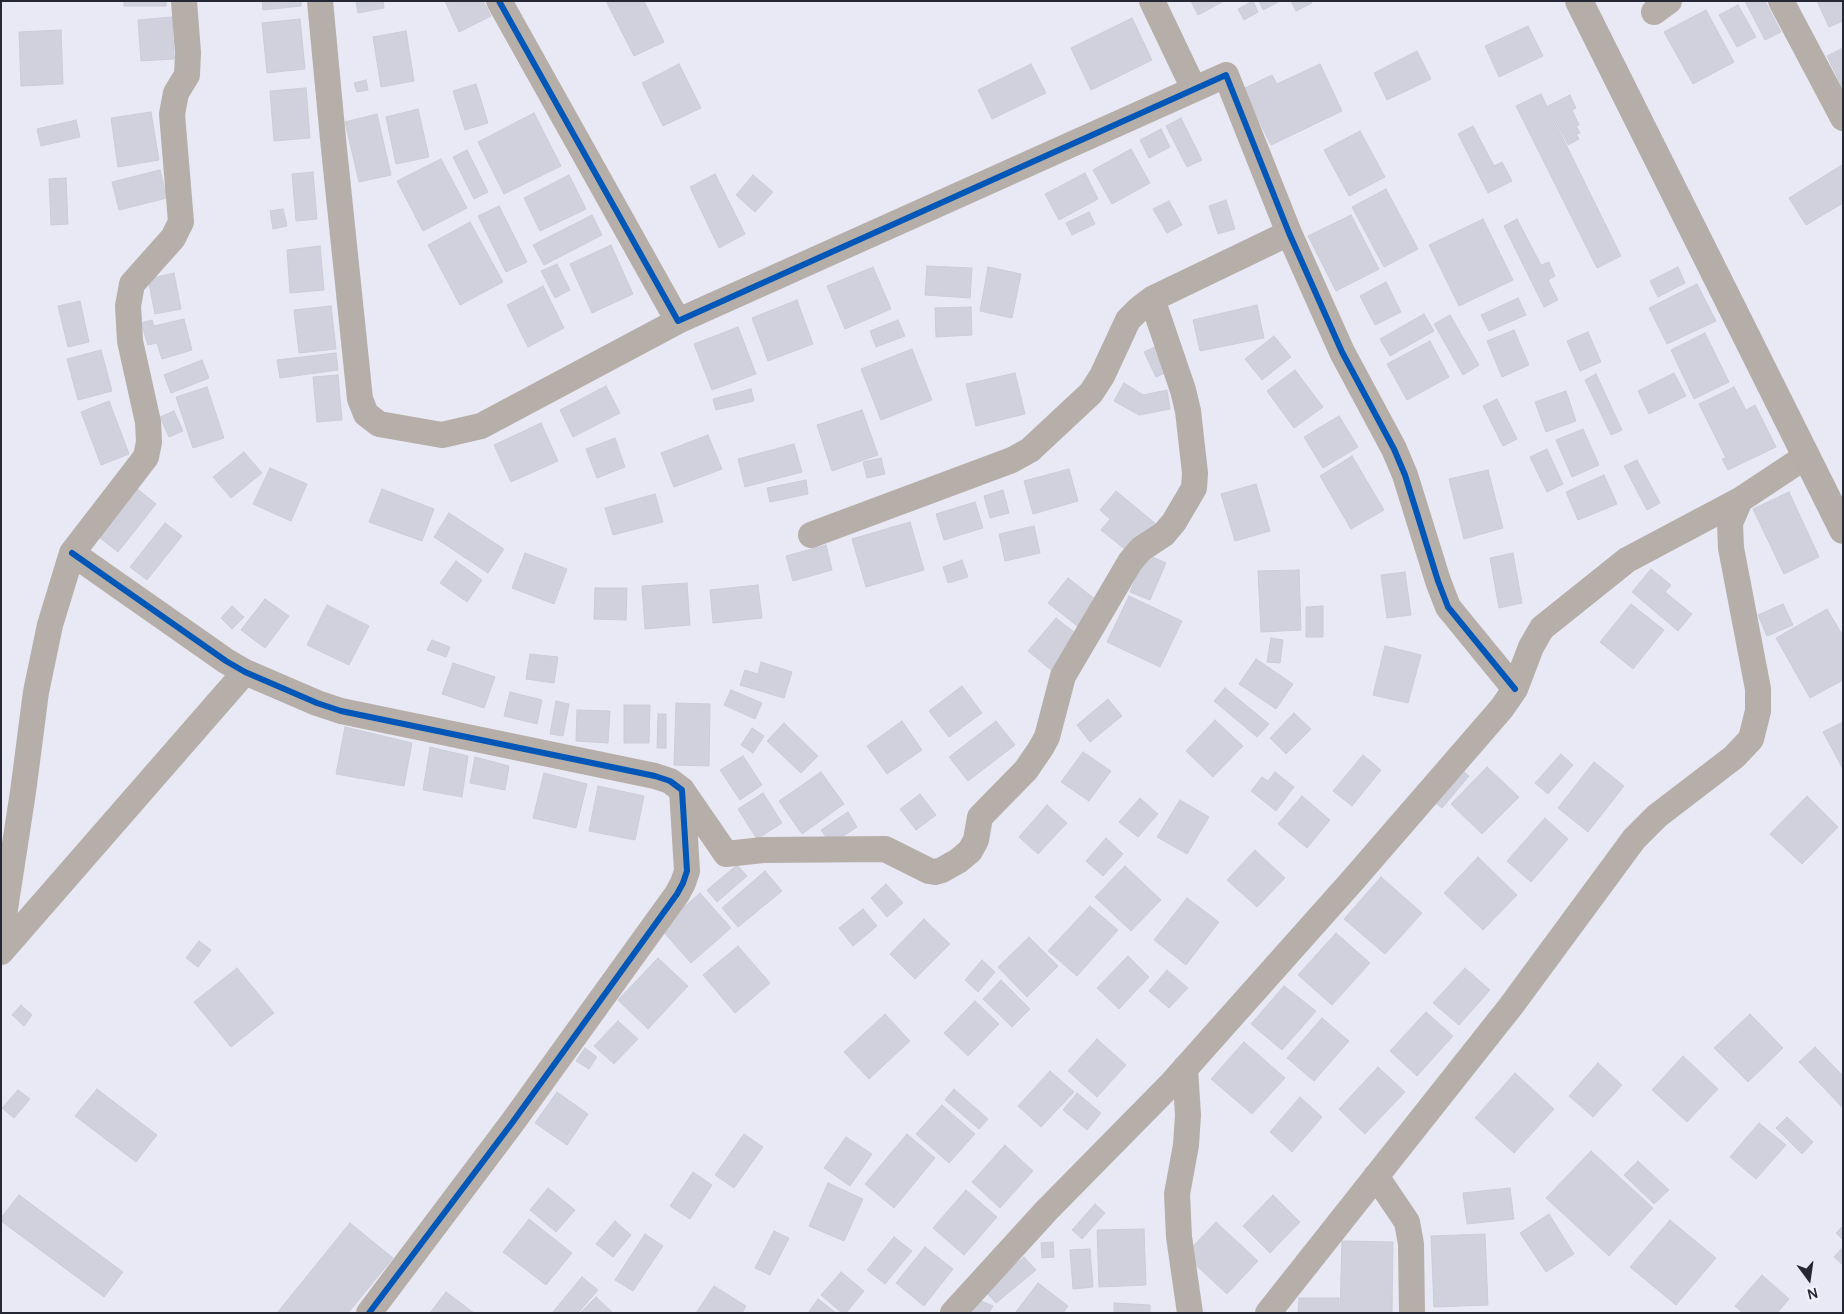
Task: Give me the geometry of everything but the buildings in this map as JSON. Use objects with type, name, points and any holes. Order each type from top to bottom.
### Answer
[{"type":"main road","points":[[1579,1],[1843,530]]},
{"type":"street","points":[[1,935],[36,692],[50,624],[72,553],[146,457],[149,442],[148,422],[130,341],[128,306],[132,284],[173,238],[181,222],[172,114],[176,93],[187,75],[188,53],[184,1]]},
{"type":"street","points":[[320,1],[360,398],[366,414],[380,424],[442,435],[481,426],[678,321],[1226,75],[1289,233],[1342,352],[1394,449],[1405,475],[1448,607],[1514,689]]},
{"type":"street","points":[[499,1],[678,321]]},
{"type":"street","points":[[1152,1],[1194,89]]},
{"type":"street","points":[[1781,1],[1843,118]]},
{"type":"street","points":[[812,535],[1012,460],[1030,450],[1091,393],[1102,376],[1128,320],[1152,299],[1289,233]]},
{"type":"street","points":[[687,871],[726,854],[764,850],[885,849],[929,871],[935,872],[958,861],[970,851],[976,840],[980,817],[1013,781],[1026,770],[1041,748],[1047,737],[1063,676],[1130,562],[1141,549],[1164,534],[1174,522],[1194,488],[1195,473],[1188,411],[1183,390],[1152,299]]},
{"type":"street","points":[[953,1313],[1047,1210],[1185,1068],[1353,880],[1502,708],[1514,689],[1531,647],[1542,628],[1627,560],[1740,500],[1805,457]]},
{"type":"street","points":[[1268,1313],[1511,1006],[1634,839],[1657,816],[1734,757],[1750,739],[1758,711],[1758,689],[1732,548],[1730,523],[1740,500]]},
{"type":"street","points":[[72,553],[226,661],[245,672],[317,703],[341,712],[655,776],[670,781],[682,790],[726,854]]},
{"type":"street","points":[[1,952],[245,672]]},
{"type":"street","points":[[369,1313],[575,1038],[678,894],[687,871],[682,790]]},
{"type":"street","points":[[1185,1068],[1188,1115],[1186,1146],[1177,1194],[1179,1237],[1190,1313]]},
{"type":"street","points":[[1376,1176],[1407,1222],[1411,1244],[1412,1313]]},
{"type":"cycle path","points":[[499,1],[678,321],[1226,75],[1289,233],[1342,352],[1394,449],[1405,475],[1448,607],[1515,689]]},
{"type":"cycle path","points":[[72,553],[226,661],[245,672],[317,703],[341,711],[655,776],[670,781],[682,790],[687,871],[677,894],[512,1123],[369,1313]]}]
